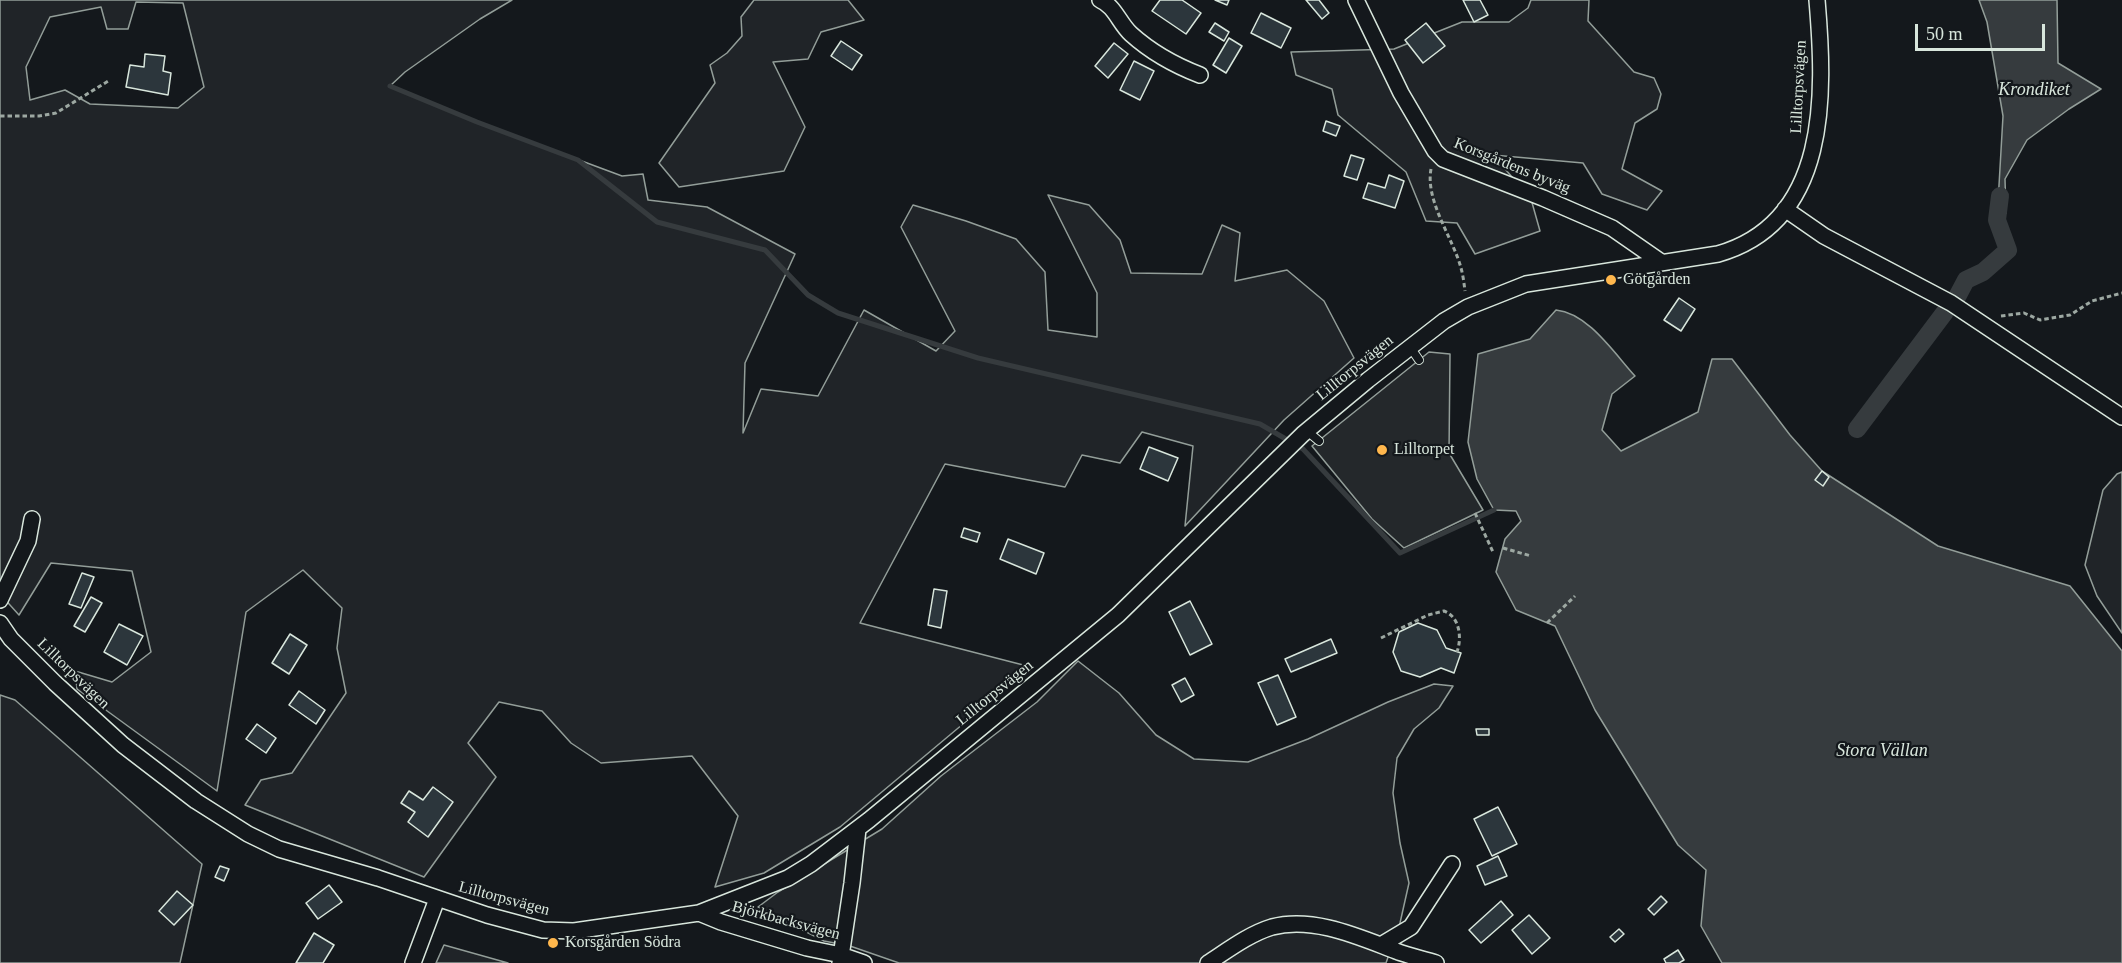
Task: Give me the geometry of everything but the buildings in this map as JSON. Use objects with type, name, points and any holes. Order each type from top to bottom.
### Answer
[{"type":"street","name":"Korsgårdens byväg","points":[[1356,0],[1401,93],[1435,151],[1443,159],[1612,228],[1661,262]]},
{"type":"street","name":"Lilltorpsvägen","points":[[0,623],[6,639],[123,746],[188,796],[248,834],[298,856],[378,878],[437,899],[543,930],[574,931],[699,913],[788,878],[858,829],[1118,615],[1307,430],[1444,321],[1468,308],[1526,284],[1718,254],[1745,244],[1764,232],[1799,189],[1817,133],[1821,79],[1817,0]]},
{"type":"street","points":[[1107,1],[1130,33],[1154,53],[1200,75]]},
{"type":"street","points":[[1785,209],[1824,236],[1951,303],[2122,417]]},
{"type":"street","points":[[0,600],[28,541],[32,519]]},
{"type":"street","points":[[841,959],[858,829]]},
{"type":"street","points":[[1381,945],[1411,927],[1452,864]]},
{"type":"street","points":[[413,963],[437,899]]},
{"type":"street","name":"Björkbacksvägen","points":[[699,913],[841,959],[864,963]]},
{"type":"street","points":[[1208,963],[1238,943],[1270,928],[1296,925],[1330,928],[1359,936],[1399,953],[1436,963]]},
{"type":"lane","points":[[1410,347],[1419,360]]},
{"type":"lane","points":[[1307,430],[1319,441]]},
{"type":"path","points":[[0,116],[39,116],[56,113],[110,80]]},
{"type":"path","points":[[1435,151],[1430,177],[1439,217],[1461,266],[1468,308]]},
{"type":"path","points":[[1975,319],[2024,313],[2040,320],[2070,315],[2092,302],[2122,293]]},
{"type":"path","points":[[1475,513],[1493,552]]},
{"type":"path","points":[[1503,548],[1531,556]]},
{"type":"path","points":[[1548,623],[1575,596]]},
{"type":"path","points":[[1381,638],[1428,615],[1444,611],[1453,616],[1457,625],[1460,636],[1457,652]]},
{"type":"shaded area","points":[[0,0],[512,0],[480,19],[405,72],[390,86],[477,122],[622,176],[643,174],[648,200],[707,207],[795,254],[745,363],[743,433],[761,389],[818,396],[864,310],[936,351],[955,331],[901,227],[913,205],[1016,239],[1045,272],[1048,330],[1097,337],[1097,293],[1048,195],[1089,205],[1120,240],[1131,273],[1202,274],[1222,225],[1240,233],[1235,281],[1287,270],[1324,301],[1354,358],[1284,420],[1185,526],[1193,446],[1142,432],[1120,463],[1082,455],[1065,487],[945,464],[860,623],[1031,667],[840,827],[764,873],[715,887],[738,816],[692,756],[601,763],[571,743],[542,711],[499,702],[468,743],[496,777],[424,877],[245,805],[261,780],[292,773],[346,693],[337,648],[342,608],[303,570],[246,612],[217,791],[77,689],[75,671],[112,682],[151,652],[132,571],[51,563],[19,615],[0,594]],"holes":[[[136,2],[183,3],[204,87],[178,108],[90,104],[65,90],[30,100],[26,67],[50,17],[101,7],[107,29],[128,29]]]},
{"type":"shaded area","points":[[754,0],[848,0],[864,20],[821,32],[808,59],[773,62],[805,127],[784,171],[679,187],[659,163],[715,83],[710,65],[727,53],[742,36],[741,17]]},
{"type":"shaded area","points":[[1531,0],[1589,0],[1588,21],[1634,72],[1654,78],[1661,94],[1657,109],[1635,123],[1622,169],[1662,191],[1647,210],[1602,194],[1583,163],[1493,155],[1531,199],[1540,231],[1475,254],[1457,223],[1426,221],[1406,172],[1338,115],[1332,89],[1296,75],[1291,52],[1394,49],[1462,22],[1509,22],[1528,8]]},
{"type":"shaded area","name":"Lilltorpet","points":[[1429,352],[1450,354],[1449,453],[1483,510],[1404,548],[1372,519],[1312,446]]},
{"type":"shaded area","points":[[2122,472],[2122,633],[2097,596],[2085,565],[2103,490],[2117,474]]},
{"type":"shaded area","points":[[1078,661],[1119,693],[1156,735],[1194,759],[1248,762],[1308,739],[1388,702],[1434,684],[1453,686],[1439,708],[1414,729],[1397,758],[1393,793],[1400,843],[1409,883],[1400,923],[1386,963],[899,963],[850,946],[824,941],[758,907],[778,892],[882,829],[941,776],[1037,702]]},
{"type":"shaded area","points":[[0,695],[15,700],[202,864],[180,963],[0,963]]},
{"type":"shaded area","points":[[444,945],[508,963],[436,963]]},
{"type":"water","name":"Krondiket","points":[[1979,0],[2057,0],[2058,63],[2101,89],[2027,140],[2005,179],[2006,213],[1997,220],[2003,116],[1987,22]]},
{"type":"water","name":"Stora Vällan","points":[[1556,310],[1579,318],[1590,326],[1635,376],[1612,394],[1602,430],[1621,451],[1698,412],[1712,359],[1732,359],[1790,435],[1822,471],[1938,546],[2070,586],[2122,651],[2122,963],[1722,963],[1701,926],[1706,870],[1678,845],[1595,710],[1555,626],[1516,610],[1496,572],[1505,539],[1521,521],[1516,511],[1494,510],[1477,479],[1468,442],[1478,354],[1530,339]]},
{"type":"waterway","points":[[390,86],[578,160],[657,222],[765,250],[808,295],[838,313],[978,358],[1260,424],[1303,449],[1400,553],[1494,510]]},
{"type":"waterway","points":[[1957,297],[1966,280],[1983,272],[2008,250],[1997,220],[2000,196]]},
{"type":"waterway","points":[[1857,429],[1945,312]]},
{"type":"place","name":"Götgården","points":[[1611,280]]},
{"type":"place","name":"Lilltorpet","points":[[1382,450]]},
{"type":"place","name":"Korsgården Södra","points":[[553,943]]}]
